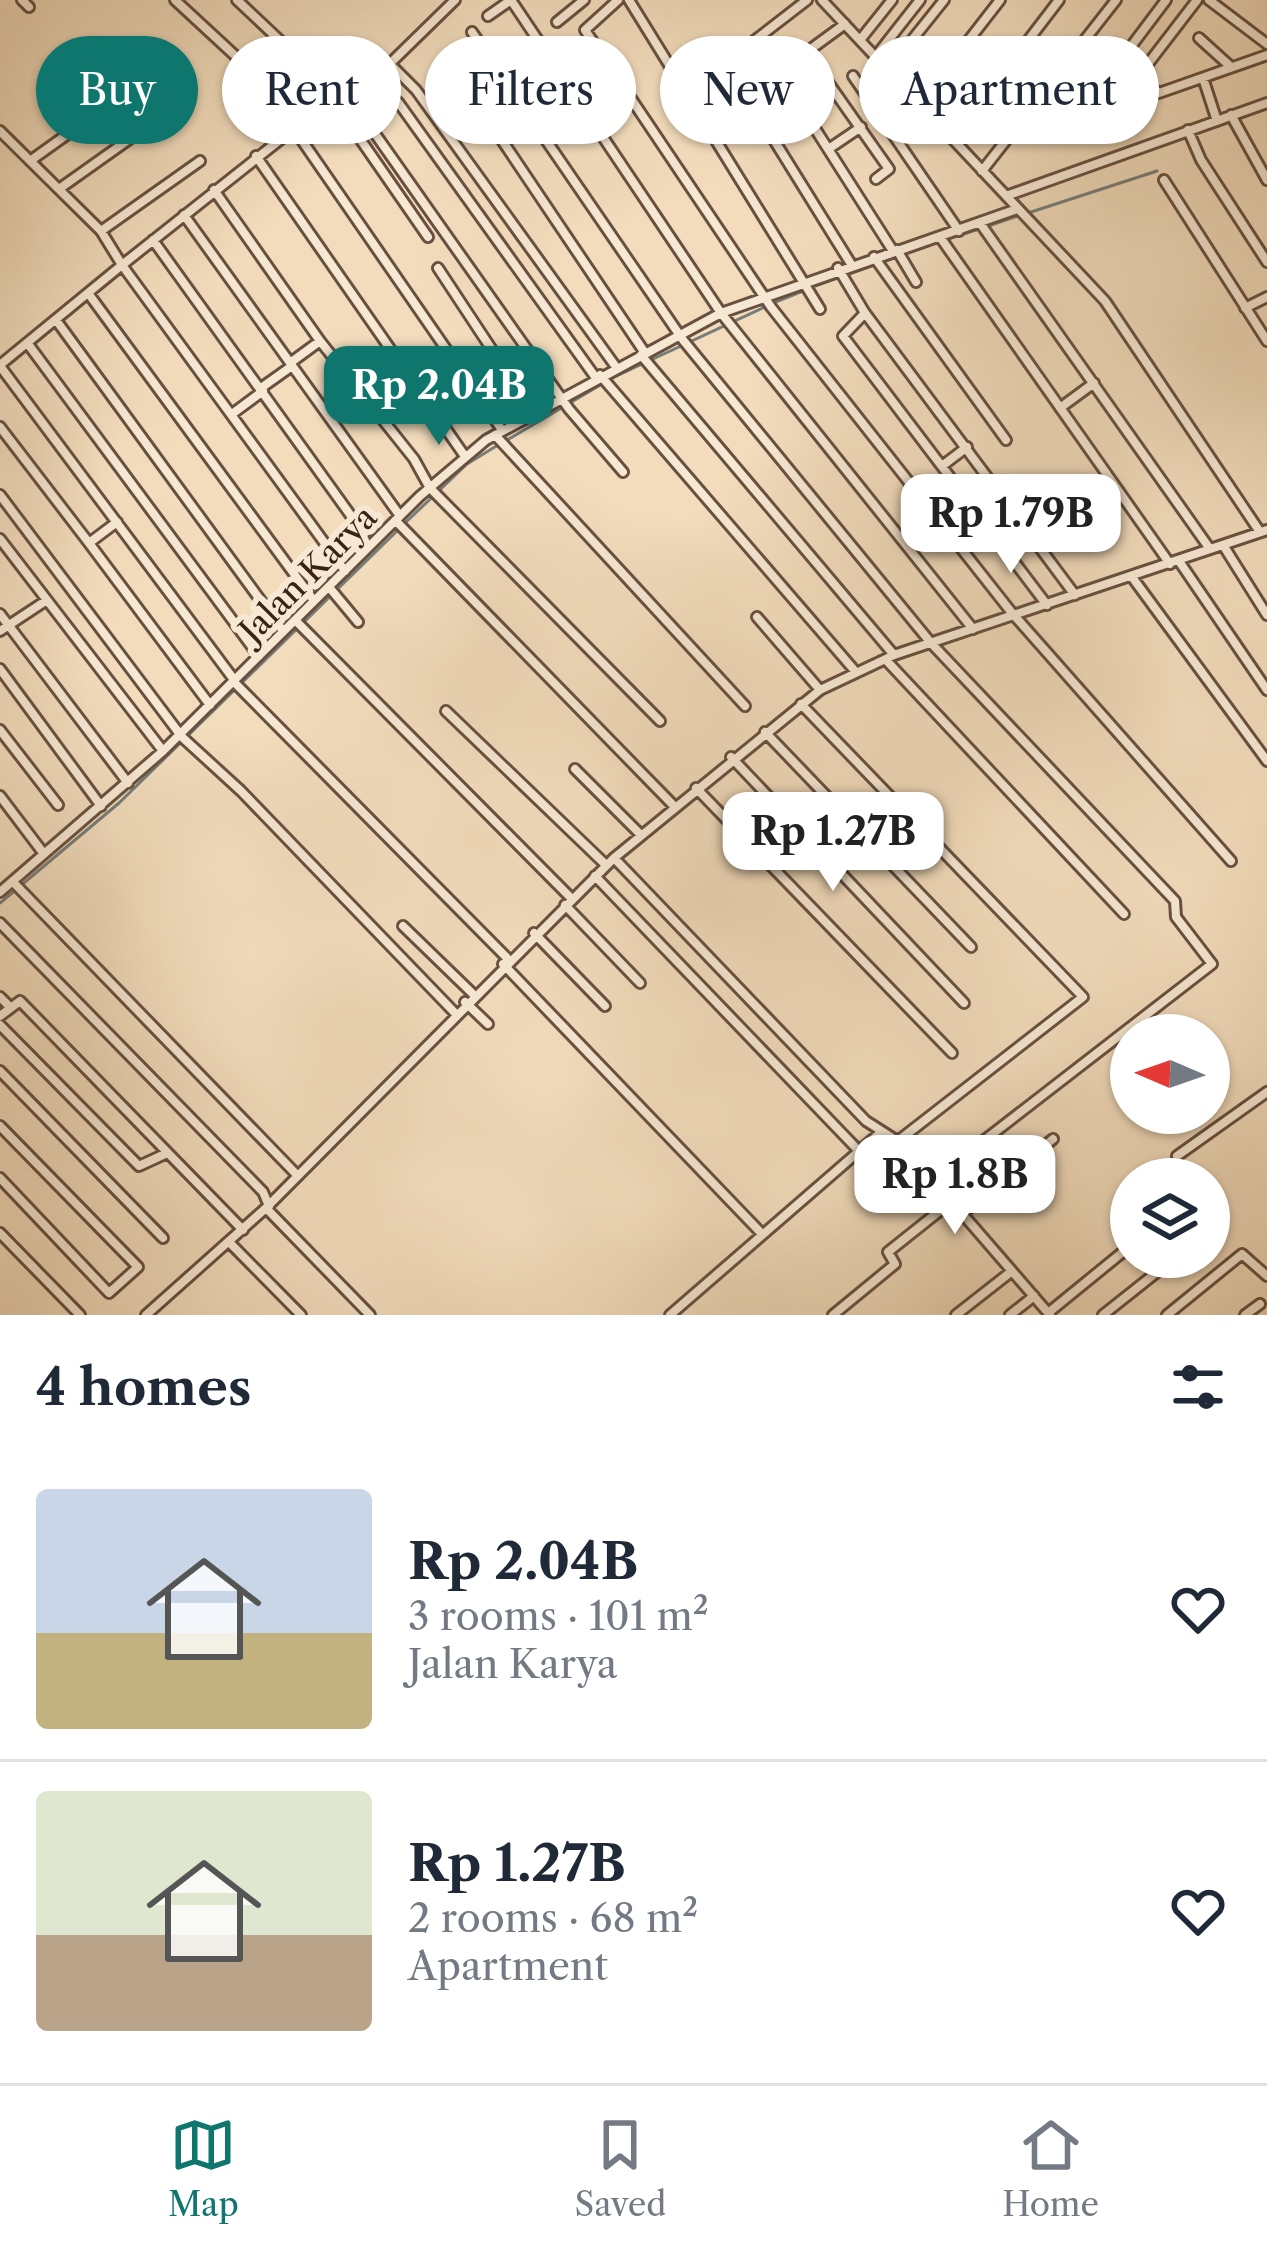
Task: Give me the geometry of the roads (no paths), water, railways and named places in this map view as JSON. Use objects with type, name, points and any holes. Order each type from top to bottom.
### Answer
[{"type":"street","points":[[175,0],[282,99],[308,68],[237,0]]},
{"type":"street","points":[[401,53],[455,0]]},
{"type":"street","points":[[488,16],[511,0],[726,319],[973,628]]},
{"type":"street","points":[[557,22],[584,0]]},
{"type":"street","points":[[618,0],[585,30],[768,302],[1012,613],[1232,861]]},
{"type":"street","points":[[629,0],[660,49]]},
{"type":"street","points":[[760,36],[807,0]]},
{"type":"street","points":[[863,36],[892,0]]},
{"type":"street","points":[[892,36],[920,0]]},
{"type":"street","points":[[915,36],[944,0]]},
{"type":"street","points":[[972,36],[1000,0]]},
{"type":"street","points":[[1031,36],[1059,0]]},
{"type":"street","points":[[1088,36],[1116,0]]},
{"type":"street","points":[[1139,36],[1166,0]]},
{"type":"street","points":[[1159,50],[1197,0]]},
{"type":"street","points":[[1209,0],[1267,44]]},
{"type":"street","points":[[825,1],[859,39]]},
{"type":"street","points":[[828,36],[845,24]]},
{"type":"street","points":[[472,32],[684,341],[931,643],[1175,901],[1176,917],[1212,965],[933,1180]]},
{"type":"street","points":[[1199,38],[1231,67]]},
{"type":"street","points":[[1159,92],[1267,55]]},
{"type":"street","points":[[401,75],[616,367]]},
{"type":"street","points":[[853,76],[959,231]]},
{"type":"street","points":[[1203,78],[1217,121]]},
{"type":"street","points":[[835,92],[859,125]]},
{"type":"street","points":[[1006,196],[1267,103]]},
{"type":"street","points":[[401,106],[602,380],[855,671]]},
{"type":"street","points":[[1231,116],[1267,180]]},
{"type":"street","points":[[830,148],[859,129]]},
{"type":"street","points":[[1188,129],[1201,160],[1267,262]]},
{"type":"street","points":[[0,131],[101,231],[342,567],[364,534],[153,240]]},
{"type":"street","points":[[30,160],[53,144]]},
{"type":"street","points":[[59,189],[122,144]]},
{"type":"street","points":[[270,144],[0,366],[235,683],[762,1234]]},
{"type":"street","points":[[305,144],[507,446],[745,706]]},
{"type":"street","points":[[364,144],[428,237]]},
{"type":"street","points":[[382,144],[565,403],[622,472]]},
{"type":"street","points":[[503,144],[651,368],[890,658],[1124,914]]},
{"type":"street","points":[[719,144],[820,309]]},
{"type":"street","points":[[776,144],[851,264]]},
{"type":"street","points":[[827,144],[916,281]]},
{"type":"street","points":[[872,144],[889,169],[876,179]]},
{"type":"street","points":[[146,1315],[267,1207],[473,994],[610,862],[731,757],[820,690],[855,671],[1012,613],[1264,531],[1113,312],[957,144]]},
{"type":"street","points":[[982,171],[1003,144]]},
{"type":"street","points":[[256,156],[464,455]]},
{"type":"street","points":[[101,231],[200,161]]},
{"type":"street","points":[[1164,179],[1267,341]]},
{"type":"street","points":[[214,190],[320,341],[414,459],[433,492],[660,722]]},
{"type":"street","name":"Jalan Karya","points":[[0,892],[18,886],[44,854],[181,736],[283,631],[299,624],[314,601],[331,590],[342,567],[399,524],[464,455],[533,412],[565,403],[616,367],[840,273],[851,264],[941,241],[1017,211]]},
{"type":"street","points":[[184,215],[399,524],[674,806]]},
{"type":"street","points":[[982,227],[1210,549]]},
{"type":"street","points":[[941,241],[1267,690]]},
{"type":"street","points":[[876,261],[1006,440]]},
{"type":"street","points":[[438,268],[533,412]]},
{"type":"street","points":[[840,273],[1075,595]]},
{"type":"street","points":[[88,293],[314,601]]},
{"type":"street","points":[[1245,308],[1267,297]]},
{"type":"street","points":[[865,313],[843,336],[1047,605]]},
{"type":"street","points":[[56,320],[283,631]]},
{"type":"street","points":[[232,414],[320,341]]},
{"type":"street","points":[[28,344],[259,656]]},
{"type":"street","points":[[1060,408],[1094,383]]},
{"type":"street","points":[[0,427],[210,705]]},
{"type":"street","points":[[942,466],[968,447]]},
{"type":"street","points":[[0,495],[181,736],[455,1013]]},
{"type":"street","points":[[88,543],[117,522]]},
{"type":"street","points":[[0,539],[164,751]]},
{"type":"street","points":[[1222,545],[1267,615]]},
{"type":"street","points":[[1132,577],[1267,761]]},
{"type":"street","points":[[331,590],[358,622]]},
{"type":"street","points":[[4,628],[47,600]]},
{"type":"street","points":[[0,614],[4,628],[128,783]]},
{"type":"street","points":[[757,617],[820,690]]},
{"type":"street","points":[[299,624],[640,983]]},
{"type":"street","points":[[0,669],[100,806]]},
{"type":"street","points":[[801,704],[1083,997],[898,1141]]},
{"type":"street","points":[[446,711],[610,862],[880,1133],[898,1141],[1049,1314],[1110,1264]]},
{"type":"street","points":[[0,730],[58,805]]},
{"type":"street","points":[[764,732],[971,947]]},
{"type":"street","points":[[731,757],[964,1003]]},
{"type":"street","points":[[575,769],[641,835]]},
{"type":"street","points":[[696,788],[952,1053]]},
{"type":"street","points":[[0,796],[44,854]]},
{"type":"street","points":[[595,876],[859,1151]]},
{"type":"street","points":[[18,886],[298,1176]]},
{"type":"street","points":[[0,923],[263,1192],[267,1207],[370,1315]]},
{"type":"street","points":[[404,926],[473,994]]},
{"type":"street","points":[[534,933],[605,1006]]},
{"type":"street","points":[[0,997],[9,1006]]},
{"type":"street","points":[[165,1154],[139,1166],[0,1020],[9,1006],[20,1001],[37,1016],[243,1230]]},
{"type":"street","points":[[465,1003],[488,1024]]},
{"type":"street","points":[[0,1071],[163,1238]]},
{"type":"street","points":[[1177,1156],[1267,1092]]},
{"type":"street","points":[[0,1126],[138,1268],[109,1293],[0,1178]]},
{"type":"street","points":[[670,1315],[880,1133]]},
{"type":"street","points":[[963,1213],[1053,1139]]},
{"type":"street","points":[[833,1315],[895,1264],[888,1252],[952,1202]]},
{"type":"street","points":[[0,1233],[80,1315]]},
{"type":"street","points":[[230,1242],[301,1315]]},
{"type":"street","points":[[1167,1315],[1242,1254],[1267,1276]]},
{"type":"street","points":[[956,1315],[1012,1271]]},
{"type":"street","points":[[1103,1315],[1150,1278]]},
{"type":"street","points":[[1010,1315],[1034,1296]]},
{"type":"street","points":[[1245,1315],[1260,1304]]},
{"type":"waterway","points":[[816,0],[1012,208]]},
{"type":"waterway","points":[[1028,213],[1157,171]]},
{"type":"waterway","points":[[988,226],[1018,216]]},
{"type":"waterway","points":[[948,239],[979,229]]},
{"type":"waterway","points":[[812,287],[939,242]]},
{"type":"waterway","points":[[773,303],[803,291]]},
{"type":"waterway","points":[[610,379],[765,307]]},
{"type":"waterway","points":[[507,440],[602,384]]},
{"type":"waterway","points":[[405,523],[467,464],[498,445]]},
{"type":"waterway","points":[[0,903],[119,803],[398,530]]}]
